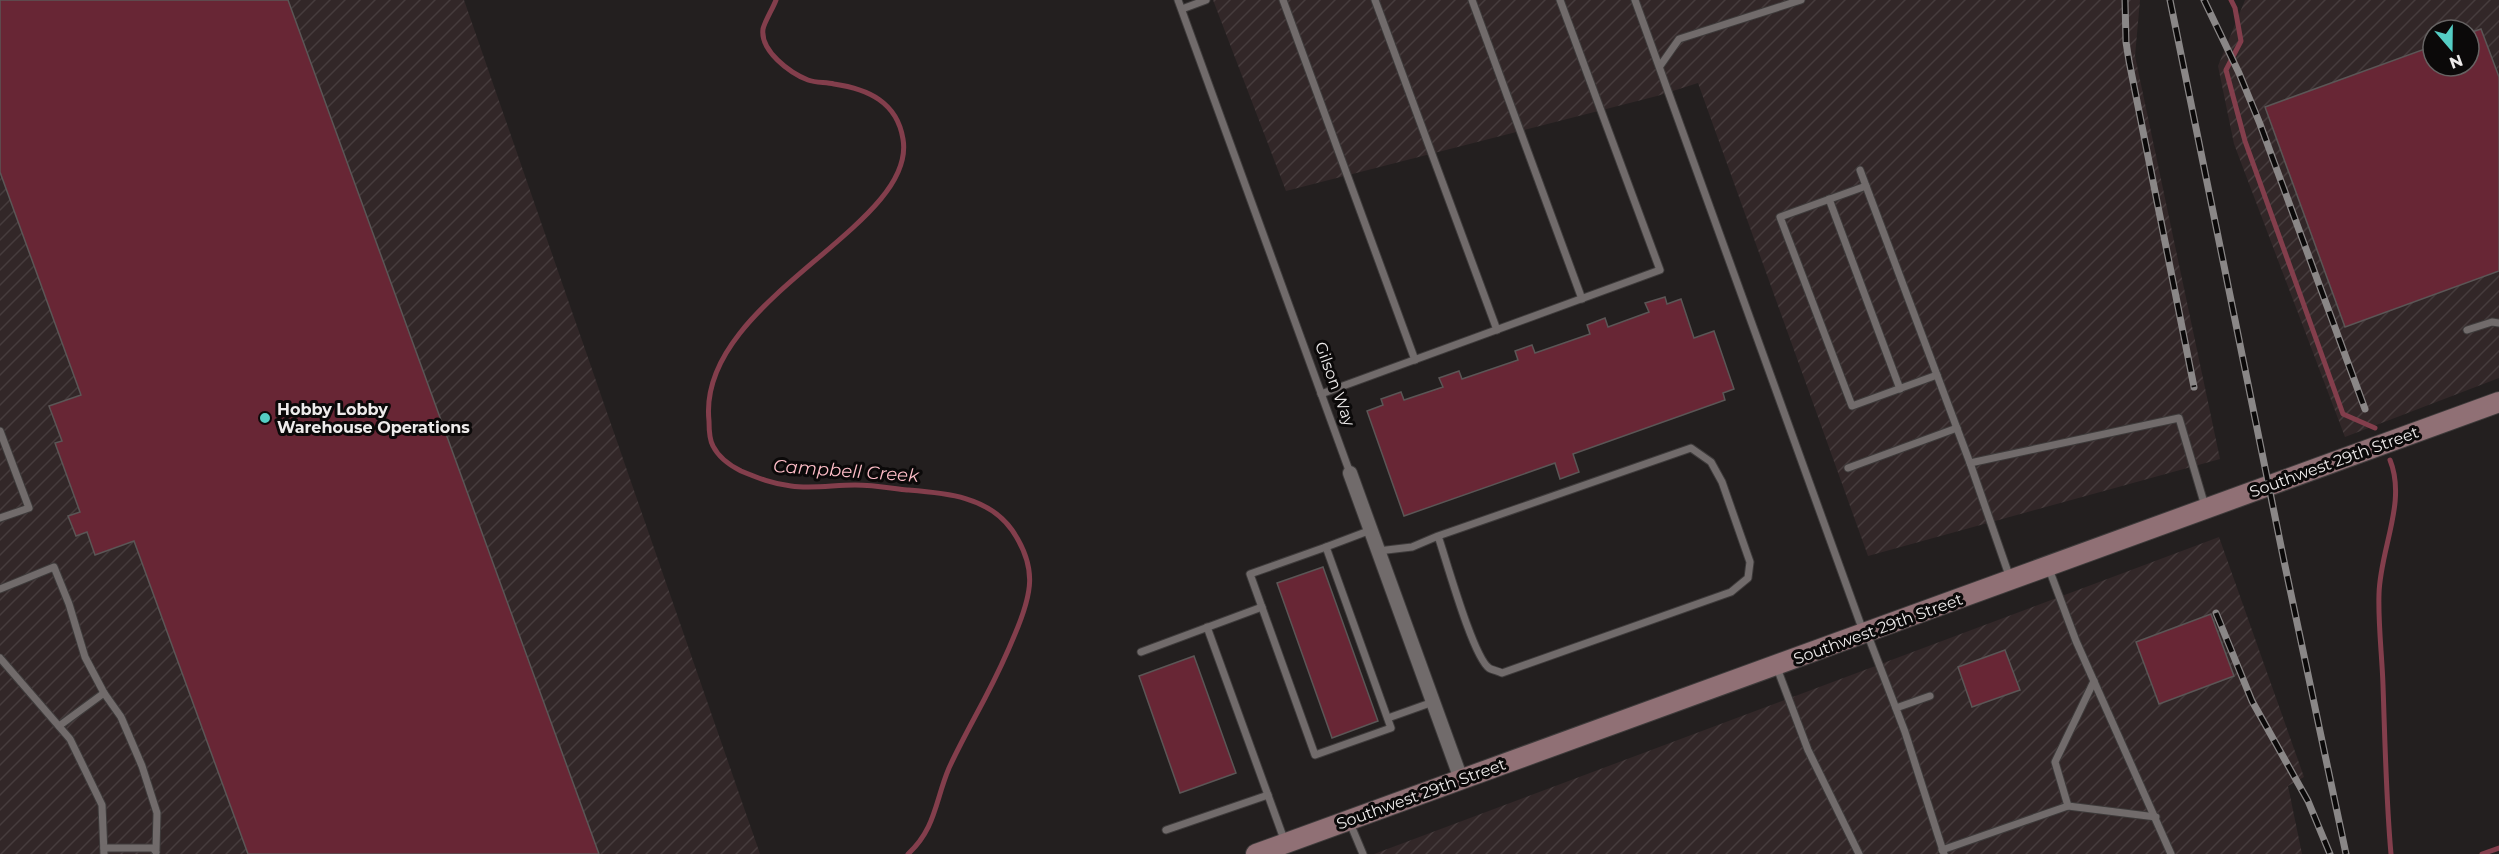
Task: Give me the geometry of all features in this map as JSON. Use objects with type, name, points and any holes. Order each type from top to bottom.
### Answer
[{"type":"street","name":"Southwest 29th Street","points":[[1256,854],[2499,402]]},
{"type":"street","name":"Gilson Way","points":[[1350,472],[1461,780]]},
{"type":"lane","name":"Gilson Way","points":[[1178,0],[1350,472]]},
{"type":"lane","points":[[1182,9],[1206,0]]},
{"type":"lane","points":[[1282,0],[1415,360]]},
{"type":"lane","points":[[1375,0],[1497,330]]},
{"type":"lane","points":[[1472,0],[1582,299]]},
{"type":"lane","points":[[1321,394],[1660,270],[1560,0]]},
{"type":"lane","points":[[1635,0],[1715,224],[1866,633],[1896,708],[1943,852],[2068,806],[2156,817]]},
{"type":"lane","points":[[1660,66],[1679,39],[1801,0]]},
{"type":"lane","points":[[1860,170],[1970,463],[2011,581]]},
{"type":"lane","points":[[1866,186],[1780,217],[1852,406],[1937,375]]},
{"type":"lane","points":[[1829,199],[1900,389]]},
{"type":"lane","points":[[2467,330],[2492,322],[2499,323]]},
{"type":"lane","points":[[1970,463],[2179,418],[2205,509]]},
{"type":"lane","points":[[1848,468],[1957,428]]},
{"type":"lane","points":[[0,431],[29,508],[0,518]]},
{"type":"lane","points":[[1378,551],[1412,547],[1438,536],[1691,448],[1712,462],[1722,482],[1750,562],[1748,578],[1731,592],[1502,672],[1489,668],[1482,661],[1438,536]]},
{"type":"lane","points":[[1326,547],[1391,728],[1315,755],[1250,574],[1371,530]]},
{"type":"lane","points":[[0,589],[54,567],[69,604],[84,657],[121,717],[142,766],[157,813],[157,852]]},
{"type":"lane","points":[[2048,567],[2094,681],[2171,854]]},
{"type":"lane","points":[[1141,652],[1262,607]]},
{"type":"lane","points":[[1207,627],[1285,843]]},
{"type":"lane","points":[[0,658],[70,739],[102,805],[104,851],[153,848],[157,852]]},
{"type":"lane","points":[[1776,665],[1808,750],[1859,854]]},
{"type":"lane","points":[[2068,806],[2055,762],[2094,681]]},
{"type":"lane","points":[[59,726],[105,693]]},
{"type":"lane","points":[[1896,708],[1930,696]]},
{"type":"lane","points":[[1388,718],[1433,702]]},
{"type":"lane","points":[[1166,830],[1268,795]]},
{"type":"lane","points":[[1349,820],[1363,854]]},
{"type":"shaded area","points":[[0,0],[464,0],[760,854],[0,854]]},
{"type":"shaded area","points":[[1213,0],[2140,0],[2135,56],[2220,459],[1868,556],[1698,83],[1657,96],[1286,191]]},
{"type":"shaded area","points":[[2245,0],[2499,0],[2499,378],[2345,437],[2234,144],[2218,66]]},
{"type":"shaded area","points":[[2219,537],[2304,777],[2288,786],[2302,854],[1374,854]]},
{"type":"building","name":"Hobby Lobby Warehouse Operations","points":[[0,0],[288,0],[599,854],[248,854],[134,541],[95,555],[87,532],[76,536],[68,516],[80,512],[55,443],[62,441],[49,406],[81,395],[0,172]]},
{"type":"building","points":[[2481,29],[2499,77],[2499,271],[2345,327],[2265,107],[2421,50],[2421,78],[2481,78]]},
{"type":"building","points":[[1665,297],[1667,304],[1681,299],[1694,338],[1714,331],[1734,389],[1723,393],[1725,400],[1573,454],[1579,472],[1560,479],[1555,463],[1404,516],[1367,411],[1383,405],[1381,399],[1401,392],[1404,400],[1443,387],[1439,378],[1459,371],[1462,379],[1518,360],[1515,351],[1532,345],[1535,353],[1590,334],[1587,325],[1605,318],[1608,327],[1649,312],[1645,303]]},
{"type":"building","points":[[1323,567],[1378,721],[1332,738],[1277,583]]},
{"type":"building","points":[[2211,614],[2234,676],[2159,704],[2136,642]]},
{"type":"building","points":[[2005,650],[2020,690],[1972,707],[1958,667]]},
{"type":"building","points":[[1194,656],[1236,773],[1180,793],[1139,676]]},
{"type":"waterway","name":"Campbell Creek","points":[[776,0],[763,29],[763,37],[771,53],[785,67],[801,77],[811,81],[846,86],[879,100],[894,116],[900,126],[903,139],[898,171],[877,203],[845,235],[769,302],[736,338],[714,378],[709,421],[715,450],[721,458],[741,471],[778,484],[807,487],[875,486],[965,498],[991,510],[1012,530],[1026,557],[1029,569],[1028,594],[1012,642],[949,768],[930,824],[908,854]]},
{"type":"waterway","points":[[2231,0],[2235,8],[2241,41],[2226,70],[2245,141],[2343,414],[2375,428]]},
{"type":"waterway","points":[[2390,460],[2396,492],[2380,577],[2379,605],[2391,854]]},
{"type":"waterway","points":[[2482,854],[2499,848]]},
{"type":"railway","points":[[2125,0],[2129,61],[2194,387]]},
{"type":"railway","points":[[2170,0],[2346,854]]},
{"type":"railway","points":[[2204,0],[2239,73],[2260,124],[2365,409]]},
{"type":"railway","points":[[2216,613],[2252,701],[2308,801],[2330,854]]},
{"type":"place","name":"Hobby Lobby Warehouse Operations","points":[[265,418]]}]
